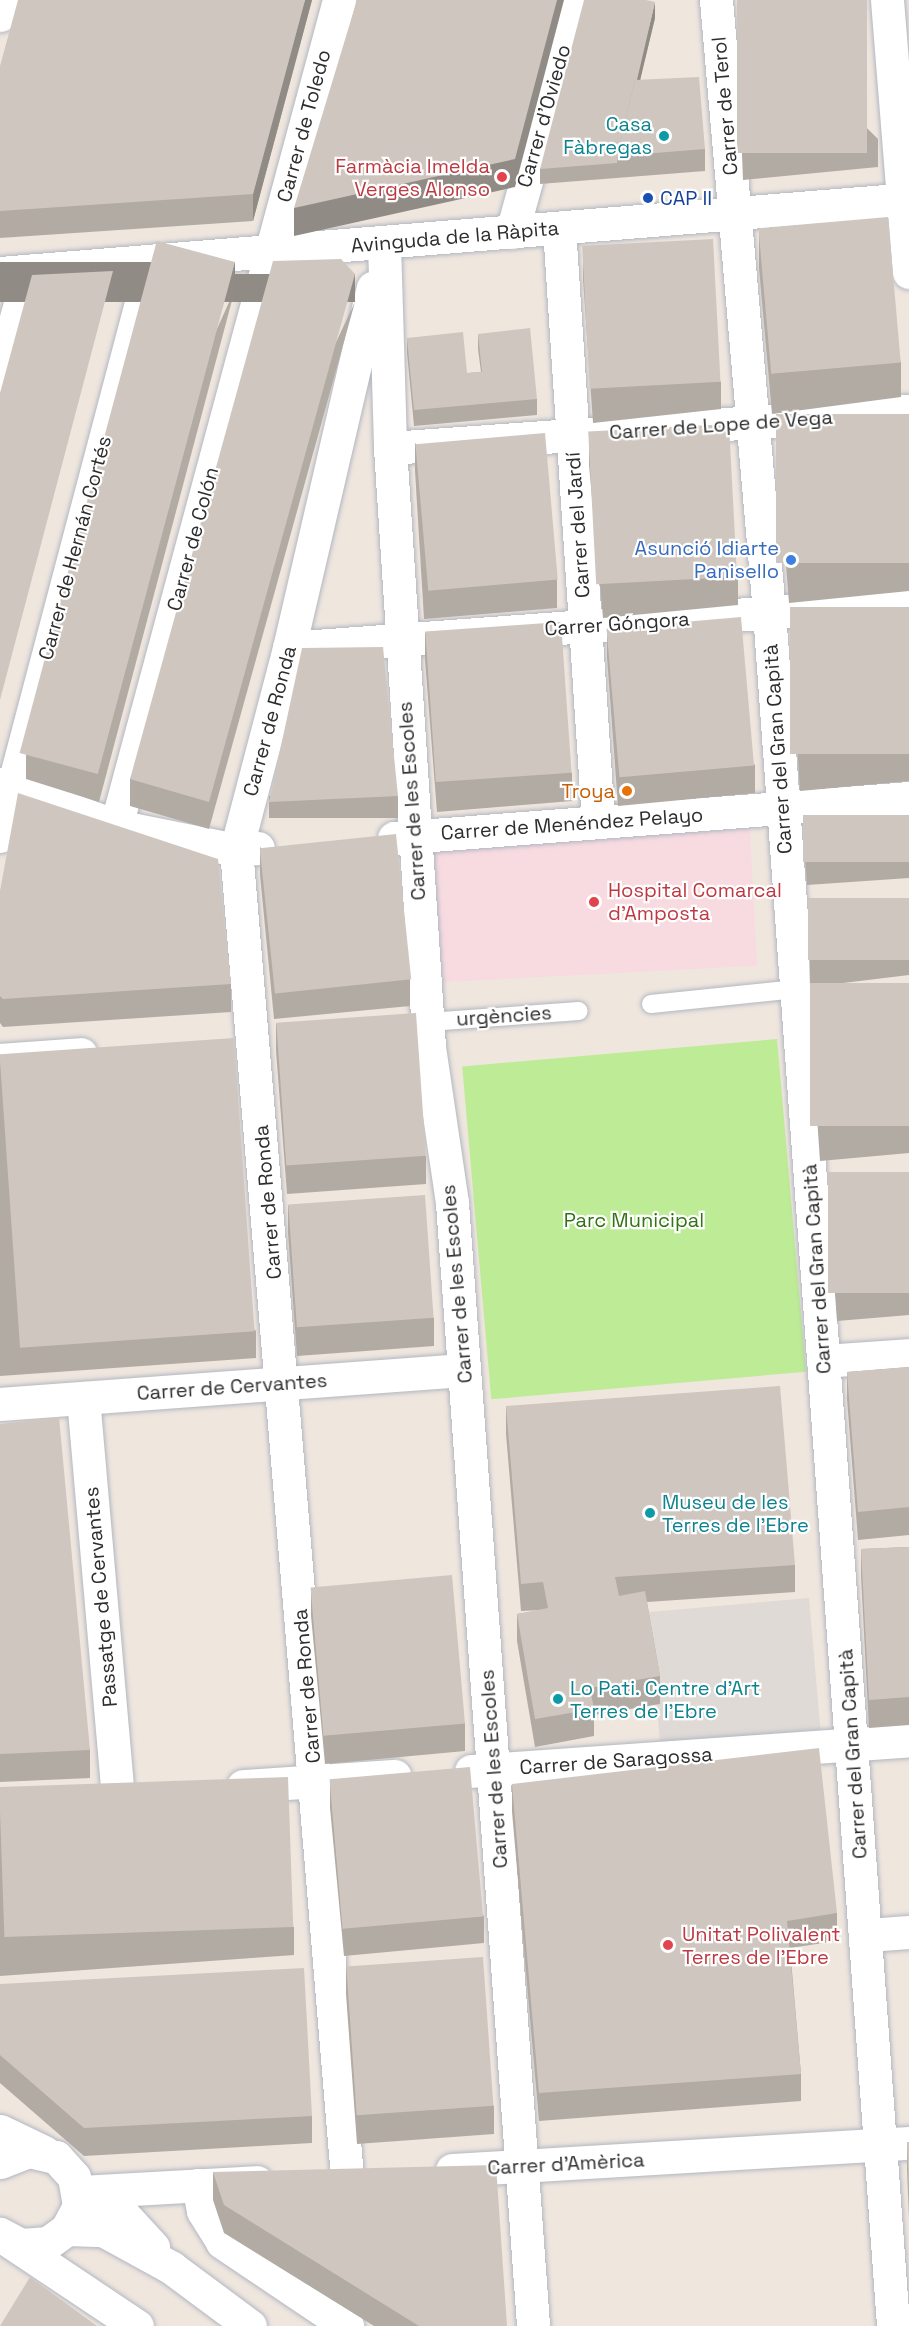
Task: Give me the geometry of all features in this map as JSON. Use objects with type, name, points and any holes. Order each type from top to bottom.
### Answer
[{"type":"street","points":[[0,15],[4,0]]},
{"type":"street","name":"Carrer de Toledo","points":[[270,252],[339,0]]},
{"type":"street","name":"Carrer d'Oviedo","points":[[512,232],[576,0]]},
{"type":"street","name":"Carrer de Terol","points":[[716,0],[734,213]]},
{"type":"street","points":[[887,0],[906,199],[909,272]]},
{"type":"street","name":"Avinguda de la Ràpita","points":[[14,272],[906,199]]},
{"type":"street","name":"Carrer del Gran Capità","points":[[734,213],[769,612],[867,1935],[895,2145],[893,2326]]},
{"type":"street","name":"Carrer del Jardí","points":[[559,228],[598,822]]},
{"type":"street","name":"Carrer de les Escoles","points":[[384,243],[390,448],[414,836],[420,1031],[452,1203],[533,2326]]},
{"type":"street","name":"Carrer de Ronda","points":[[347,2177],[283,1384],[281,1216],[254,1041],[236,850],[289,648],[384,243]]},
{"type":"street","name":"Carrer de Colón","points":[[116,826],[270,252]]},
{"type":"street","name":"Carrer de Hernán Cortés","points":[[0,836],[6,786],[152,261]]},
{"type":"street","points":[[0,376],[14,272]]},
{"type":"street","name":"Carrer de Lope de Vega","points":[[390,448],[909,411]]},
{"type":"street","name":"Carrer Góngora","points":[[289,648],[909,602]]},
{"type":"street","points":[[6,786],[116,826],[236,850],[284,846]]},
{"type":"street","name":"Carrer de Menéndez Pelayo","points":[[367,840],[909,798]]},
{"type":"street","points":[[796,995],[831,998]]},
{"type":"street","points":[[220,1044],[288,1037]]},
{"type":"street","points":[[0,1060],[107,1053]]},
{"type":"street","points":[[810,1183],[843,1180]]},
{"type":"street","points":[[418,1206],[452,1203]]},
{"type":"street","points":[[823,1360],[909,1355]]},
{"type":"street","name":"Carrer de Cervantes","points":[[0,1404],[464,1370]]},
{"type":"street","name":"Passatge de Cervantes","points":[[83,1398],[118,1796]]},
{"type":"street","points":[[839,1558],[874,1556]]},
{"type":"street","points":[[446,1581],[480,1579]]},
{"type":"street","points":[[299,1590],[333,1588]]},
{"type":"street","name":"Carrer de Saragossa","points":[[211,1789],[909,1740]]},
{"type":"street","points":[[83,1799],[153,1793]]},
{"type":"street","points":[[867,1935],[909,1932]]},
{"type":"street","points":[[472,1960],[507,1958]]},
{"type":"street","points":[[295,1974],[366,1969]]},
{"type":"street","points":[[0,2131],[65,2164],[79,2192],[79,2206],[34,2277]]},
{"type":"street","name":"Carrer d'Amèrica","points":[[417,2172],[895,2145]]},
{"type":"street","points":[[0,2162],[14,2154],[44,2152]]},
{"type":"street","points":[[79,2192],[382,2175]]},
{"type":"street","points":[[198,2185],[203,2211],[222,2242],[347,2326]]},
{"type":"street","points":[[79,2192],[118,2209],[172,2268]]},
{"type":"street","points":[[4,2237],[34,2246],[64,2233],[103,2230],[172,2268],[250,2326]]},
{"type":"street","points":[[4,2237],[34,2277],[137,2326]]},
{"type":"lane","points":[[651,1004],[796,995]]},
{"type":"lane","name":"urgències","points":[[420,1031],[579,1011]]},
{"type":"shaded area","name":"Hospital Comarcal d'Amposta","points":[[749,812],[757,966],[436,983],[428,829]]},
{"type":"shaded area","points":[[809,1598],[821,1729],[660,1744],[649,1612]]},
{"type":"green space","name":"Parc Municipal","points":[[777,1039],[806,1372],[491,1399],[462,1067]]},
{"type":"building","points":[[18,0],[305,0],[253,194],[0,211],[0,66]]},
{"type":"building","points":[[357,0],[557,0],[515,159],[294,208]]},
{"type":"building","points":[[584,0],[655,2],[617,163],[540,169]]},
{"type":"building","points":[[737,0],[867,0],[867,153],[737,153]]},
{"type":"building","name":"Casa Fàbregas","points":[[699,77],[705,149],[617,156],[635,80]]},
{"type":"building","points":[[888,217],[901,362],[771,374],[758,228]]},
{"type":"building","points":[[713,239],[720,382],[590,389],[582,246]]},
{"type":"building","points":[[157,241],[235,262],[98,774],[20,753]]},
{"type":"building","points":[[341,259],[355,274],[209,802],[130,779],[273,261]]},
{"type":"building","points":[[113,271],[0,700],[0,393],[32,275]]},
{"type":"building","points":[[530,328],[537,399],[414,410],[407,338],[463,332],[467,373],[482,372],[478,334]]},
{"type":"building","points":[[776,414],[909,414],[909,563],[776,563]]},
{"type":"building","points":[[729,424],[737,577],[596,584],[588,431]]},
{"type":"building","points":[[545,433],[558,579],[428,591],[415,444]]},
{"type":"building","points":[[790,607],[909,607],[909,754],[790,754]]},
{"type":"building","points":[[741,617],[754,765],[619,777],[607,629]]},
{"type":"building","points":[[561,622],[572,773],[436,782],[425,631]]},
{"type":"building","points":[[383,647],[398,796],[269,802],[302,648]]},
{"type":"building","points":[[18,793],[218,859],[231,984],[3,999],[0,996],[0,891]]},
{"type":"building","points":[[803,815],[909,815],[909,862],[803,862]]},
{"type":"building","points":[[396,834],[411,979],[275,994],[260,848]]},
{"type":"building","points":[[808,898],[909,898],[909,960],[808,960]]},
{"type":"building","points":[[810,983],[909,983],[909,1126],[810,1126]]},
{"type":"building","points":[[416,1013],[426,1156],[286,1165],[276,1023]]},
{"type":"building","points":[[234,1038],[255,1331],[20,1348],[0,1054]]},
{"type":"building","points":[[828,1172],[909,1172],[909,1293],[828,1293]]},
{"type":"building","points":[[425,1195],[434,1318],[297,1327],[288,1205]]},
{"type":"building","points":[[909,1367],[909,1507],[858,1512],[847,1372]]},
{"type":"building","name":"Museu de les Terres de l'Ebre","points":[[780,1386],[795,1565],[615,1577],[619,1596],[645,1591],[660,1676],[590,1688],[594,1709],[535,1719],[517,1614],[548,1608],[543,1582],[521,1584],[506,1406]]},
{"type":"building","points":[[59,1417],[90,1750],[0,1754],[0,1424]]},
{"type":"building","points":[[909,1547],[909,1697],[869,1700],[861,1549]]},
{"type":"building","points":[[452,1575],[465,1723],[324,1736],[311,1587]]},
{"type":"building","name":"Unitat Polivalent Terres de l'Ebre","points":[[819,1748],[837,1913],[787,1921],[801,2074],[539,2093],[512,1784]]},
{"type":"building","points":[[470,1767],[483,1916],[343,1929],[330,1779]]},
{"type":"building","points":[[288,1777],[293,1927],[4,1937],[0,1787]]},
{"type":"building","points":[[483,1957],[493,2106],[357,2115],[346,1967]]},
{"type":"building","points":[[304,1968],[312,2116],[84,2128],[0,2055],[0,1984]]},
{"type":"building","points":[[907,2142],[909,2142],[909,2191]]},
{"type":"building","points":[[496,2165],[507,2326],[419,2326],[224,2205],[213,2172]]},
{"type":"building","points":[[30,2277],[97,2326],[0,2326]]},
{"type":"place","name":"Casa Fàbregas","points":[[664,136]]},
{"type":"place","name":"Farmàcia Imelda Verges Alonso","points":[[502,177]]},
{"type":"place","name":"CAP II","points":[[648,198]]},
{"type":"place","name":"Asunció Idiarte Panisello","points":[[791,560]]},
{"type":"place","name":"Troya","points":[[627,791]]},
{"type":"place","name":"Hospital Comarcal d'Amposta","points":[[594,902]]},
{"type":"place","name":"Museu de les Terres de l'Ebre","points":[[650,1513]]},
{"type":"place","name":"Lo Pati. Centre d'Art Terres de l'Ebre","points":[[558,1699]]},
{"type":"place","name":"Unitat Polivalent Terres de l'Ebre","points":[[668,1945]]}]
